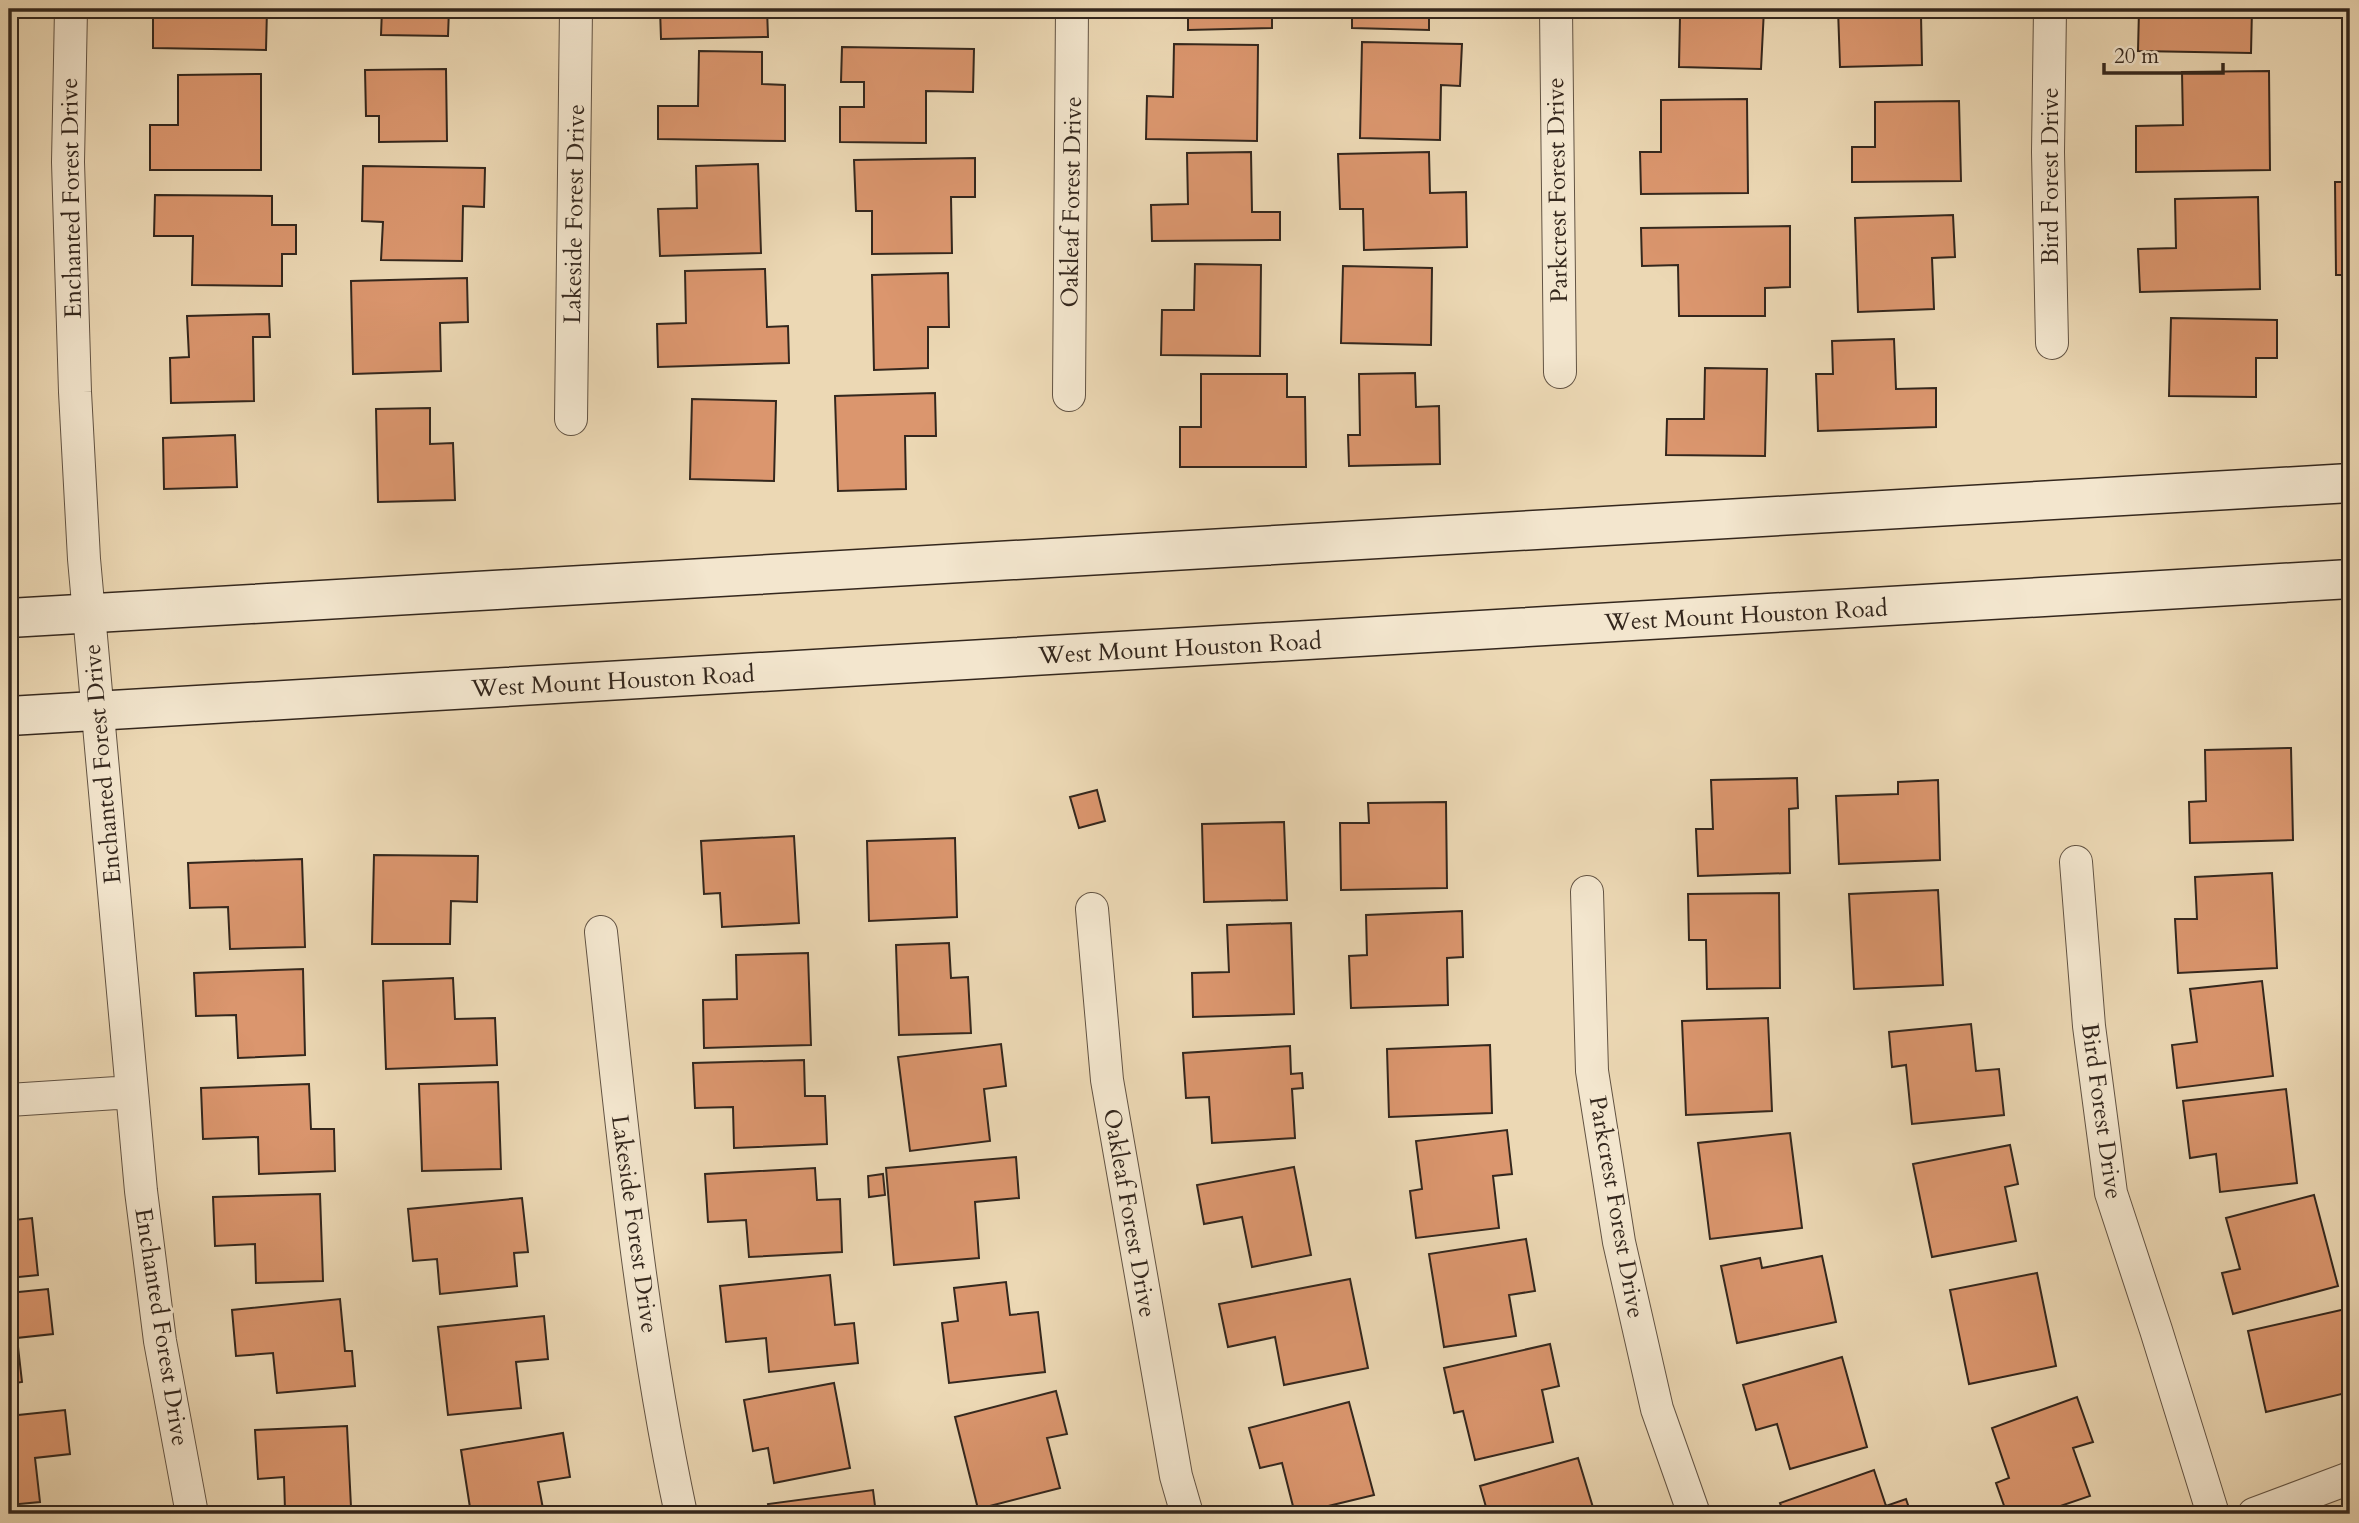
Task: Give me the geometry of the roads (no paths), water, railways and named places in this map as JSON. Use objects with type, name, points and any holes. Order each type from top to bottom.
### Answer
[{"type":"main road","points":[[9,618],[2350,483]]},
{"type":"main road","name":"West Mount Houston Road","points":[[9,716],[2350,579]]},
{"type":"street","name":"Enchanted Forest Drive","points":[[71,9],[68,162],[74,351],[89,613],[141,1191],[160,1341],[192,1514]]},
{"type":"street","name":"Lakeside Forest Drive","points":[[571,419],[576,9]]},
{"type":"street","name":"Oakleaf Forest Drive","points":[[1069,395],[1073,9]]},
{"type":"street","name":"Parkcrest Forest Drive","points":[[1556,9],[1560,372]]},
{"type":"street","name":"Bird Forest Drive","points":[[2050,9],[2048,152],[2052,343]]},
{"type":"street","name":"Bird Forest Drive","points":[[2076,862],[2090,1026],[2111,1193],[2213,1514]]},
{"type":"street","name":"Parkcrest Forest Drive","points":[[1587,892],[1592,1070],[1619,1242],[1657,1409],[1694,1514]]},
{"type":"street","name":"Oakleaf Forest Drive","points":[[1092,909],[1107,1080],[1176,1476],[1187,1514]]},
{"type":"street","name":"Lakeside Forest Drive","points":[[601,932],[628,1185],[666,1445],[681,1514]]},
{"type":"street","points":[[9,1100],[132,1092]]},
{"type":"street","points":[[2254,1514],[2350,1478]]}]
